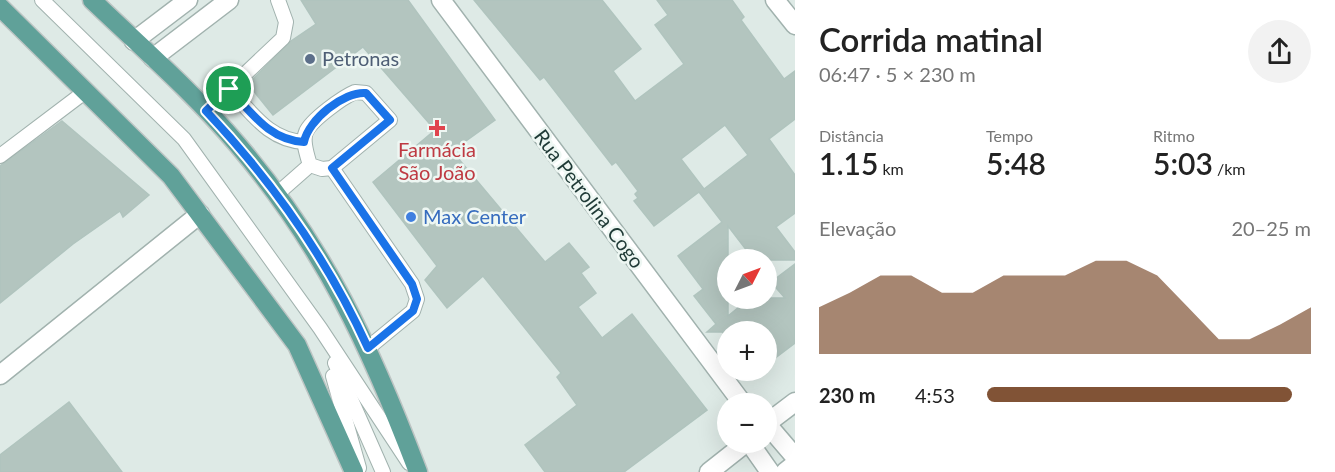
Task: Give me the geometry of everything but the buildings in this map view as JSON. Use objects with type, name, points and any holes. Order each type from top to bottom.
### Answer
[{"type":"main road","points":[[92,0],[206,111],[277,194],[316,252],[368,348],[416,472]]},
{"type":"main road","points":[[0,7],[171,176],[200,214],[297,345],[354,472]]},
{"type":"street","points":[[134,41],[188,0]]},
{"type":"street","points":[[153,58],[229,0]]},
{"type":"street","name":"Rua Petrolina Cogo","points":[[441,0],[732,393]]},
{"type":"street","points":[[775,0],[795,26]]},
{"type":"street","points":[[0,375],[200,214]]},
{"type":"street","points":[[777,416],[795,402]]},
{"type":"street","points":[[777,436],[795,457]]},
{"type":"street","points":[[709,472],[734,453]]},
{"type":"street","points":[[756,453],[770,472]]},
{"type":"street","points":[[785,472],[795,464]]},
{"type":"lane","points":[[42,0],[184,139],[320,328],[416,472]]},
{"type":"lane","points":[[206,111],[283,38],[286,22],[278,0]]},
{"type":"lane","points":[[229,89],[271,132],[287,141],[304,142]]},
{"type":"lane","points":[[0,156],[86,91]]},
{"type":"lane","points":[[355,92],[366,93],[390,120],[332,168],[322,169],[310,165],[304,142],[306,131],[344,96],[355,92]]},
{"type":"lane","points":[[277,194],[310,165]]},
{"type":"lane","points":[[332,168],[412,284],[417,299],[413,311],[368,348]]},
{"type":"lane","points":[[320,328],[361,472]]},
{"type":"lane","points":[[320,328],[383,472]]},
{"type":"place","name":"Petronas","points":[[310,59]]},
{"type":"place","name":"Farmácia São João","points":[[437,128]]},
{"type":"place","name":"Max Center","points":[[411,217]]},
{"type":"route","points":[[229,89],[271,132],[287,141],[304,142],[306,131],[344,96],[355,92],[366,93],[390,120],[332,168],[412,284],[417,299],[413,311],[368,348],[357,323],[316,252],[277,194],[236,143],[206,111],[229,89]]}]
